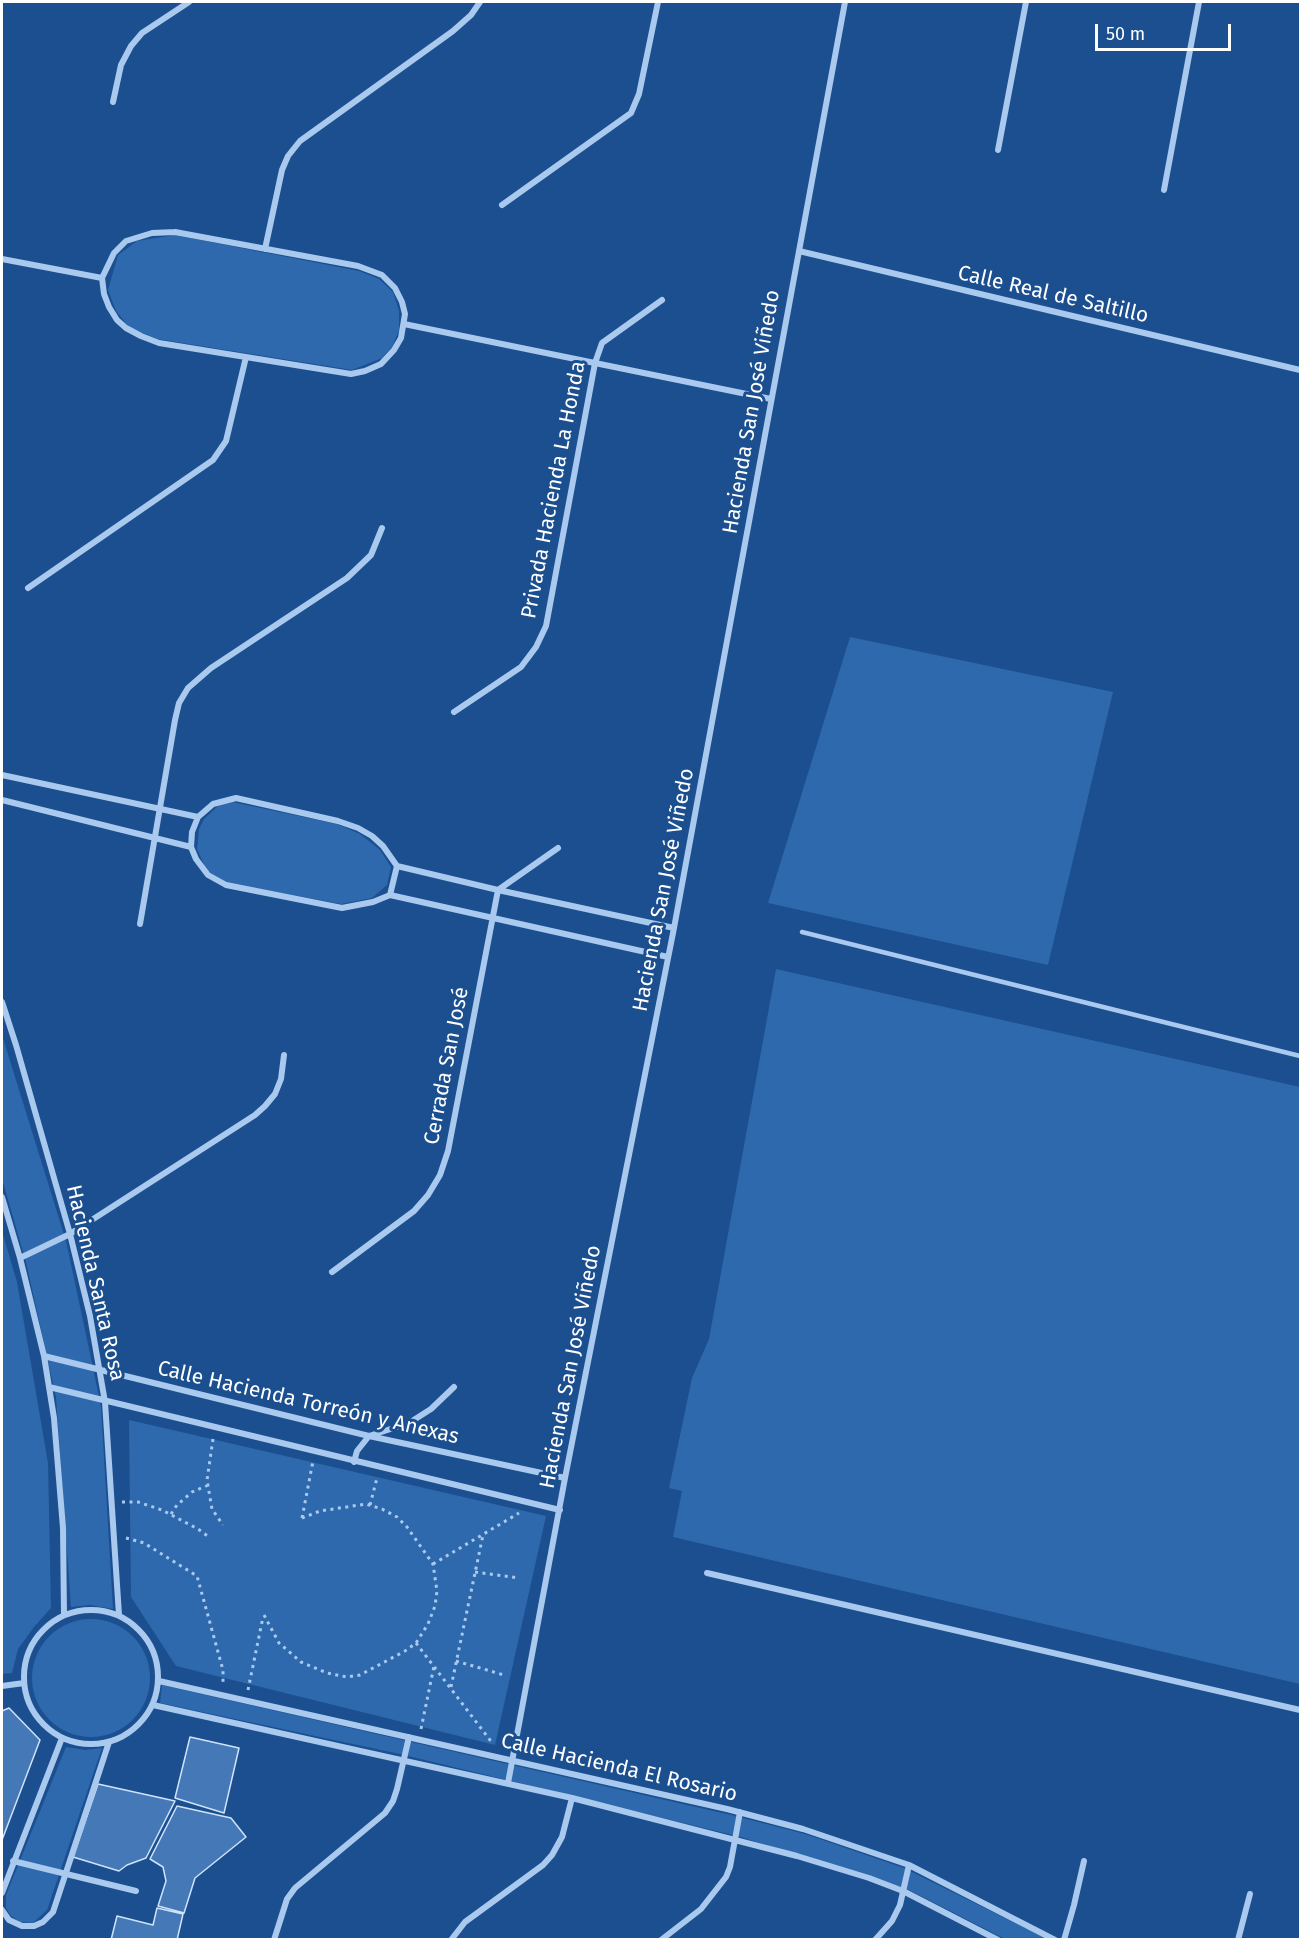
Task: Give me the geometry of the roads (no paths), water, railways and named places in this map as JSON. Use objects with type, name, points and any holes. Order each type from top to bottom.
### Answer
[{"type":"street","points":[[113,102],[121,65],[131,46],[142,33],[189,2]]},
{"type":"street","points":[[265,249],[282,170],[288,156],[300,141],[453,31],[471,15],[480,2]]},
{"type":"street","points":[[502,205],[630,113],[639,94],[658,2]]},
{"type":"street","name":"Hacienda San José Viñedo","points":[[508,1783],[565,1478],[674,928],[844,2]]},
{"type":"street","points":[[998,150],[1026,2]]},
{"type":"street","points":[[1164,190],[1199,2]]},
{"type":"street","points":[[152,232],[175,232],[265,249],[358,266],[382,275],[395,288],[405,314],[401,338],[394,350],[381,364],[351,374],[159,343],[141,336],[122,324],[109,307],[104,294],[102,278],[114,253],[126,241],[152,232]]},
{"type":"street","name":"Calle Real de Saltillo","points":[[799,251],[1300,370]]},
{"type":"street","points":[[2,259],[102,278]]},
{"type":"street","name":"Privada Hacienda La Honda","points":[[454,712],[520,667],[536,647],[546,626],[595,363],[602,343],[662,300]]},
{"type":"street","points":[[404,324],[771,399]]},
{"type":"street","points":[[28,588],[213,460],[226,441],[246,357]]},
{"type":"street","points":[[140,924],[175,720],[179,703],[188,688],[211,668],[347,578],[371,555],[382,528]]},
{"type":"street","points":[[2,775],[198,817]]},
{"type":"street","points":[[668,957],[390,895],[373,902],[342,908],[226,885],[208,875],[196,860],[191,847],[192,832],[198,817],[213,804],[236,798],[338,821],[372,836],[383,846],[397,866],[674,928]]},
{"type":"street","points":[[2,800],[191,847]]},
{"type":"street","points":[[498,890],[558,848]]},
{"type":"street","points":[[390,895],[397,866]]},
{"type":"street","name":"Cerrada San José","points":[[332,1272],[414,1211],[428,1195],[440,1175],[448,1150],[498,890]]},
{"type":"street","name":"Hacienda Santa Rosa","points":[[2,1002],[70,1234],[90,1316],[105,1402],[118,1615]]},
{"type":"street","points":[[20,1258],[70,1234],[265,1106],[275,1094],[281,1079],[284,1055]]},
{"type":"street","points":[[2,1197],[20,1258],[44,1356],[54,1418],[63,1528],[63,1615]]},
{"type":"street","name":"Calle Hacienda Torreón y Anexas","points":[[44,1356],[369,1436],[565,1478]]},
{"type":"street","points":[[49,1387],[560,1510]]},
{"type":"street","points":[[354,1462],[357,1451],[369,1436],[409,1424],[431,1409],[454,1387]]},
{"type":"street","points":[[707,1573],[1300,1710]]},
{"type":"street","points":[[91,1609],[118,1615],[133,1623],[148,1642],[158,1665],[159,1681],[153,1705],[135,1729],[123,1737],[93,1745],[77,1744],[47,1729],[27,1700],[24,1667],[29,1651],[37,1636],[63,1615],[91,1609]]},
{"type":"street","name":"Calle Hacienda El Rosario","points":[[159,1681],[740,1812],[803,1829],[909,1865],[1055,1940]]},
{"type":"street","points":[[2,1686],[24,1683]]},
{"type":"street","name":"Calle Hacienda El Rosario","points":[[153,1705],[572,1797],[797,1856],[903,1891],[998,1940]]},
{"type":"street","points":[[274,1940],[287,1899],[295,1888],[385,1812],[393,1801],[409,1737]]},
{"type":"street","points":[[2,1893],[62,1738]]},
{"type":"street","points":[[2,1910],[9,1920],[22,1926],[34,1926],[43,1922],[52,1912],[109,1742]]},
{"type":"street","points":[[451,1940],[465,1922],[543,1865],[552,1855],[562,1837],[572,1797]]},
{"type":"street","points":[[661,1940],[701,1909],[715,1893],[730,1867],[740,1812]]},
{"type":"street","points":[[13,1861],[136,1891]]},
{"type":"street","points":[[1064,1940],[1084,1861]]},
{"type":"street","points":[[875,1940],[892,1921],[900,1905],[909,1865]]},
{"type":"street","points":[[1238,1940],[1250,1894]]},
{"type":"lane","points":[[802,932],[1300,1056]]}]
